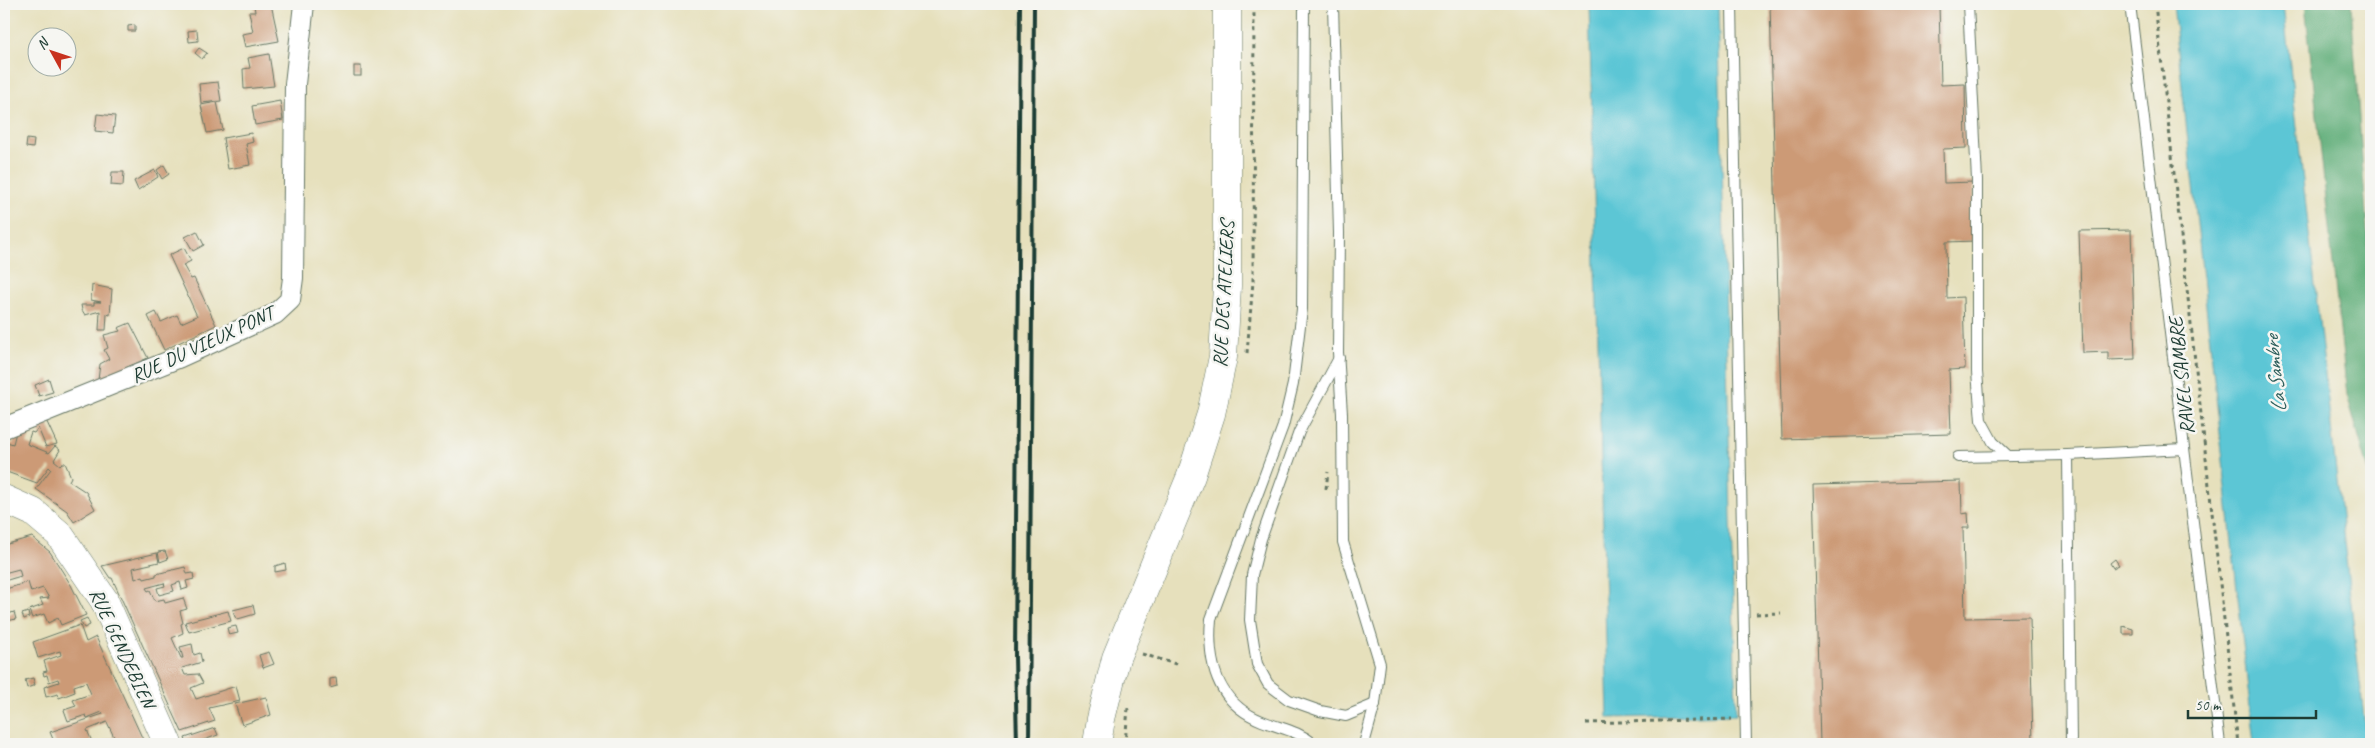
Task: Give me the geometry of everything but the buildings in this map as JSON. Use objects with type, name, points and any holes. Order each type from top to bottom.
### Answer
[{"type":"street","name":"RUE DU VIEUX PONT","points":[[4,428],[180,357],[275,314],[290,300],[293,278],[295,84],[304,4]]},
{"type":"street","name":"RUE DES ATELIERS","points":[[1097,744],[1116,658],[1191,476],[1211,414],[1223,357],[1227,286],[1227,4]]},
{"type":"street","name":"RUE GENDEBIEN","points":[[4,499],[33,512],[59,534],[98,592],[168,744]]},
{"type":"lane","points":[[1304,4],[1302,309],[1298,355],[1283,426],[1211,619],[1209,639],[1210,660],[1220,685],[1236,706],[1260,720],[1301,734],[1314,744]]},
{"type":"lane","points":[[1333,4],[1339,233],[1339,358],[1342,423],[1343,542],[1380,664],[1375,704],[1364,744]]},
{"type":"lane","points":[[1732,4],[1746,744]]},
{"type":"lane","points":[[1968,4],[1977,180],[1977,372],[1981,420],[1993,442],[2008,456]]},
{"type":"lane","points":[[2130,4],[2220,744]]},
{"type":"lane","points":[[1339,358],[1299,432],[1261,539],[1252,575],[1250,620],[1257,664],[1268,684],[1289,700],[1320,711],[1346,716],[1375,704]]},
{"type":"lane","points":[[1958,457],[2068,455],[2184,449]]},
{"type":"lane","points":[[2068,455],[2071,744]]},
{"type":"path","name":"RAVEL SAMBRE","points":[[2155,4],[2238,744]]},
{"type":"path","points":[[1140,662],[1143,652],[1179,665]]},
{"type":"path","points":[[1125,744],[1128,699]]},
{"type":"path","points":[[1586,723],[1746,719]]},
{"type":"green space","points":[[2305,4],[2351,4],[2371,285],[2371,479],[2347,395]]},
{"type":"water","points":[[1589,4],[1718,4],[1736,715],[1608,718]]},
{"type":"water","name":"La Sambre","points":[[2173,4],[2283,4],[2367,744],[2254,744]]},
{"type":"railway","points":[[1017,744],[1015,657],[1020,4]]},
{"type":"railway","points":[[1029,744],[1034,4]]}]
